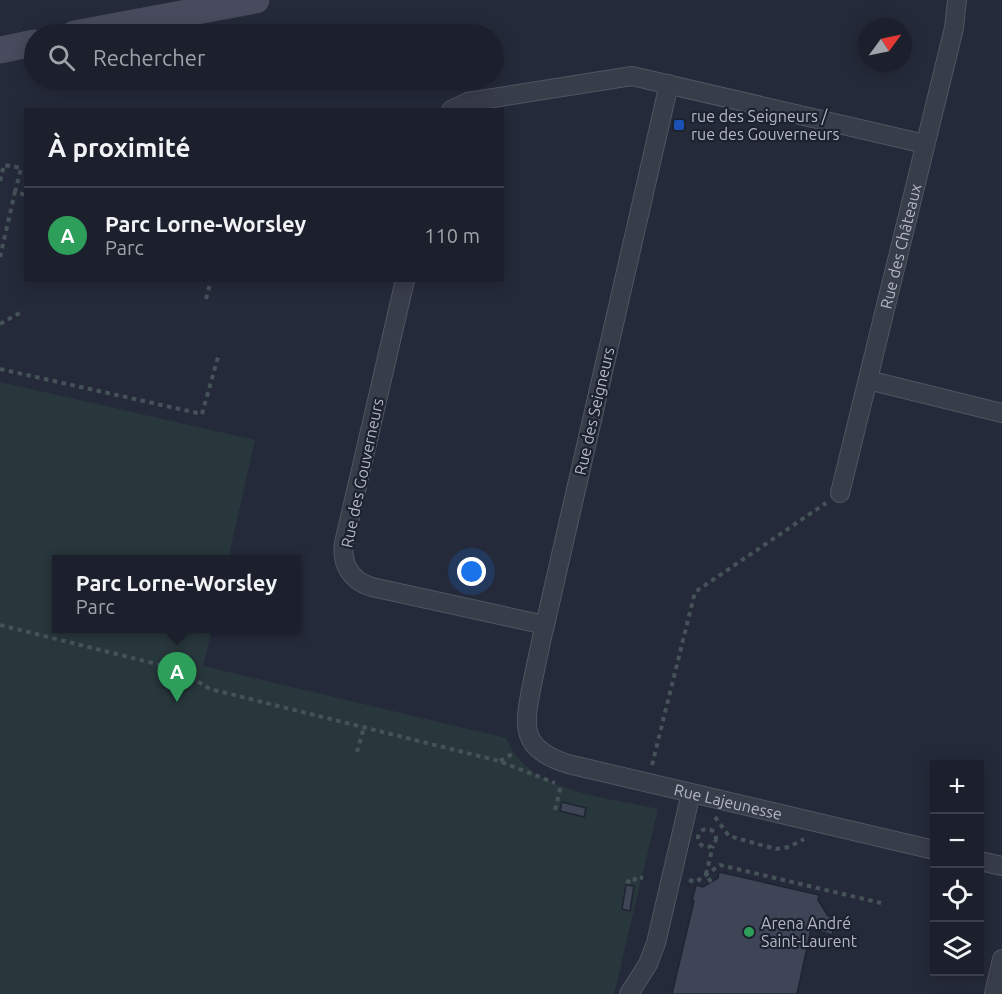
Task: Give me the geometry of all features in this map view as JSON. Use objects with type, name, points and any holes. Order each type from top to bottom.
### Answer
[{"type":"street","points":[[128,24],[256,0]]},
{"type":"street","name":"Rue des Châteaux","points":[[840,493],[954,28],[957,0]]},
{"type":"street","points":[[0,50],[24,45]]},
{"type":"street","points":[[455,108],[468,102],[626,76],[925,144]]},
{"type":"street","name":"Rue des Seigneurs","points":[[529,738],[525,725],[526,712],[544,625],[669,84]]},
{"type":"street","name":"Rue des Gouverneurs","points":[[405,282],[344,543],[347,568],[360,582],[372,587],[544,625]]},
{"type":"street","points":[[868,380],[1002,413]]},
{"type":"street","name":"Rue Lajeunesse","points":[[529,738],[542,753],[558,761],[930,849]]},
{"type":"street","points":[[629,994],[648,964],[656,943],[691,793]]},
{"type":"street","points":[[984,862],[1002,866]]},
{"type":"street","points":[[994,994],[1002,959]]},
{"type":"path","points":[[0,182],[4,165],[21,168],[0,257]]},
{"type":"path","points":[[15,192],[24,194]]},
{"type":"path","points":[[206,299],[210,282]]},
{"type":"path","points":[[0,324],[23,310]]},
{"type":"path","points":[[0,369],[202,414],[218,357]]},
{"type":"path","points":[[652,766],[695,592],[840,493]]},
{"type":"path","points":[[0,625],[177,669],[210,689],[499,761],[555,783]]},
{"type":"path","points":[[357,752],[364,727]]},
{"type":"path","points":[[499,761],[512,754]]},
{"type":"path","points":[[555,810],[561,785]]},
{"type":"path","name":"Rue Lajeunesse","points":[[709,814],[729,836],[776,849],[789,847],[809,837]]},
{"type":"path","points":[[711,882],[706,874],[716,838],[709,829],[701,832],[699,839],[701,845],[708,847],[714,844]]},
{"type":"path","points":[[709,862],[881,903]]},
{"type":"path","points":[[682,879],[696,882],[720,865]]},
{"type":"path","points":[[626,881],[633,883],[636,877],[643,878]]},
{"type":"shaded area","points":[[0,382],[255,440],[229,555],[52,555],[52,633],[211,633],[203,666],[506,738],[517,756],[532,771],[550,781],[593,796],[658,809],[614,994],[0,994]]},
{"type":"building","points":[[562,802],[586,808],[584,817],[560,811]]},
{"type":"building","name":"Arena André Saint-Laurent","points":[[719,872],[819,895],[818,900],[828,916],[836,918],[832,935],[811,929],[797,994],[672,994],[696,885],[703,887],[718,878]]},
{"type":"building","points":[[626,885],[634,886],[630,911],[622,909]]},
{"type":"place","name":"rue des Seigneurs / rue des Gouverneurs","points":[[679,125]]},
{"type":"place","name":"Parc Lorne-Worsley","points":[[177,702]]},
{"type":"place","name":"Arena André Saint-Laurent","points":[[749,932]]}]
